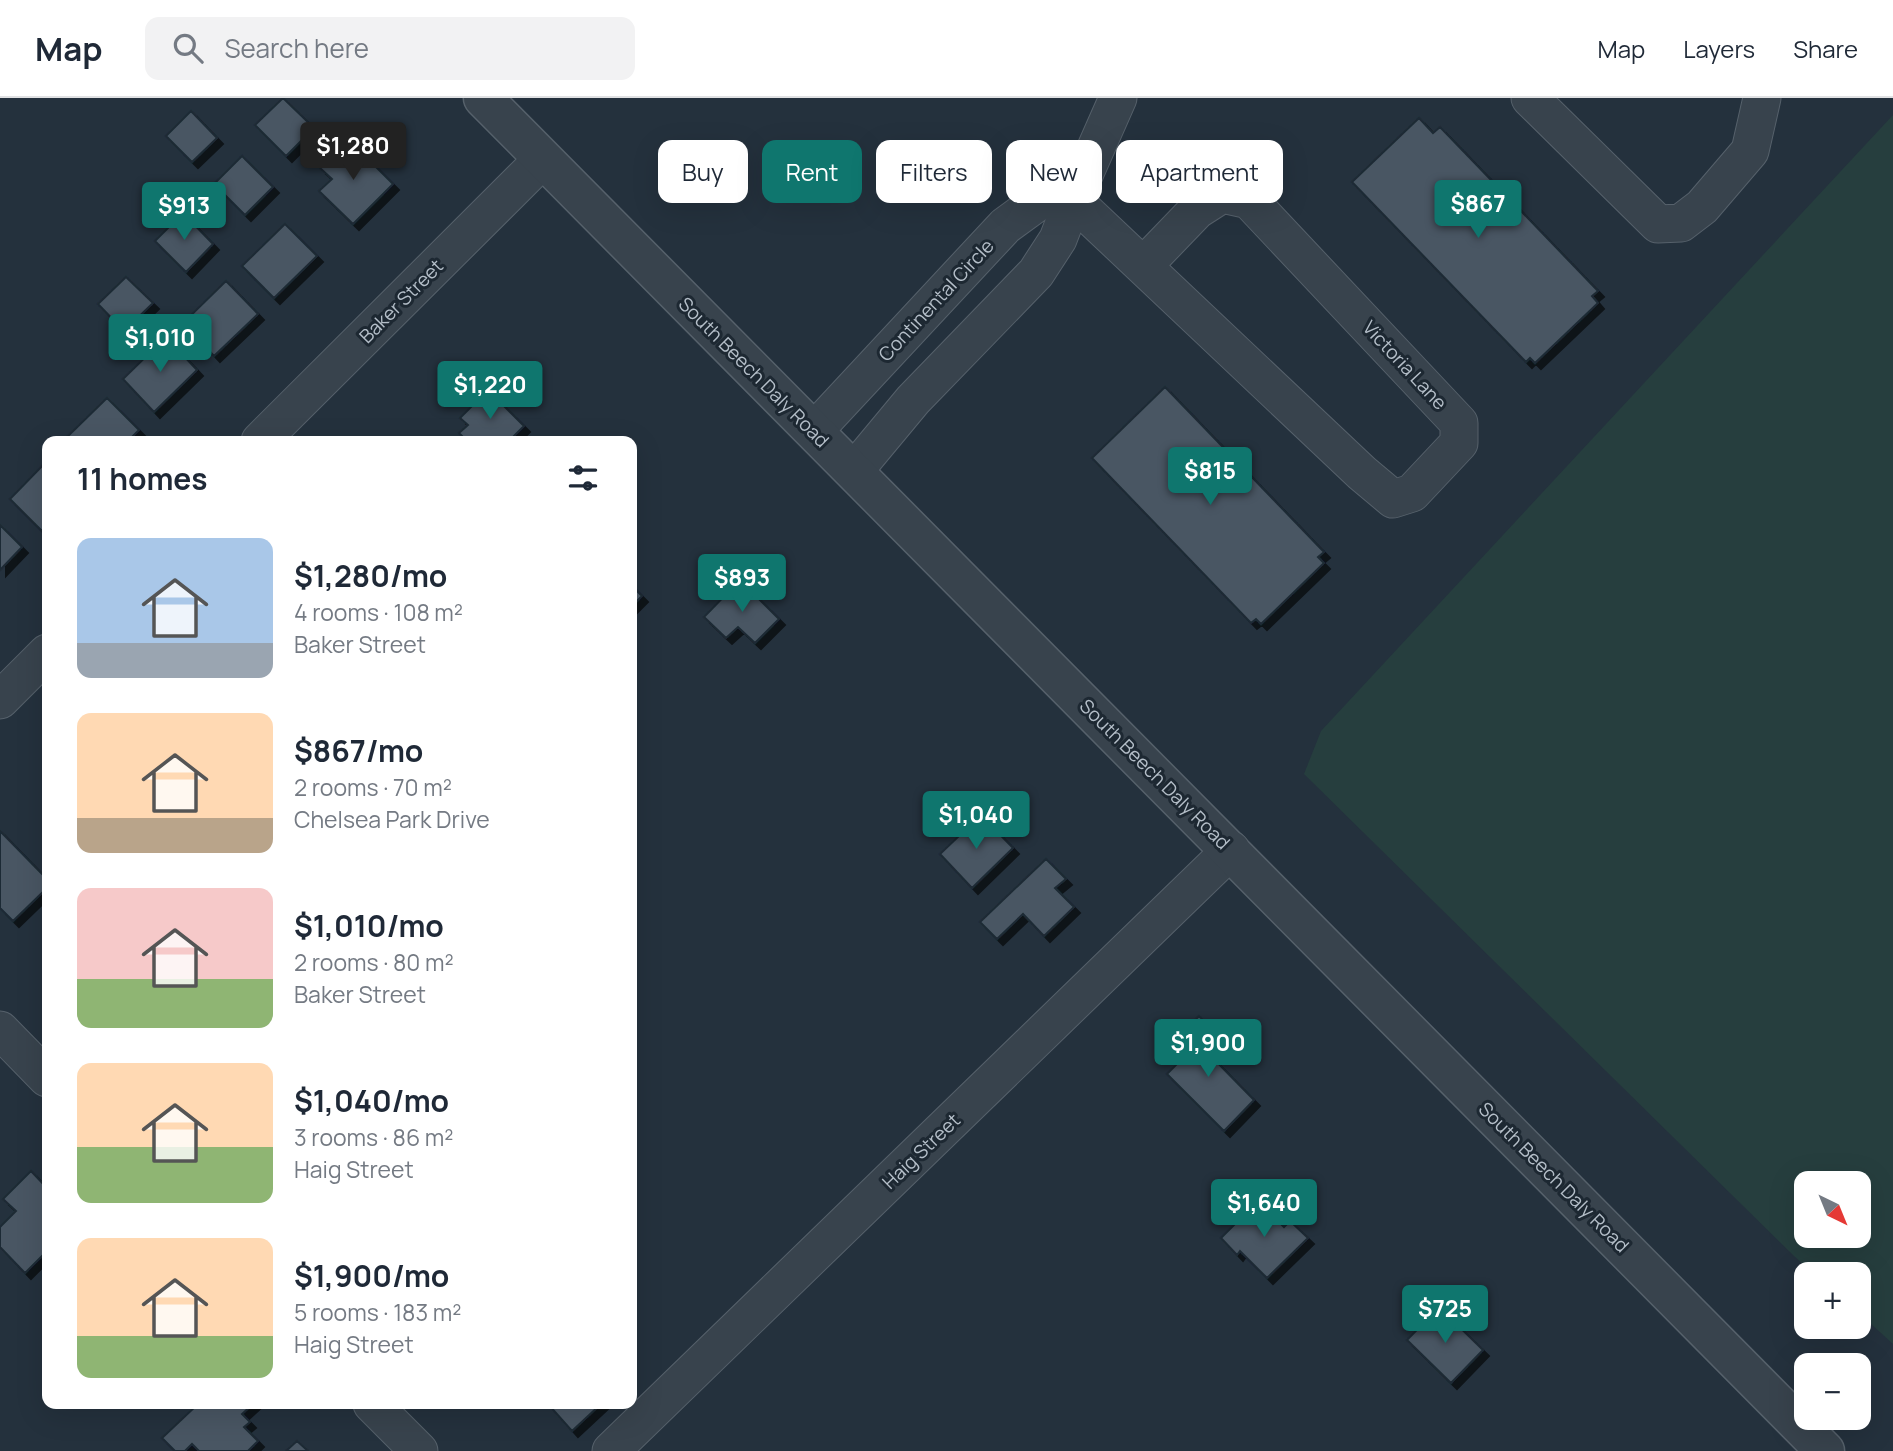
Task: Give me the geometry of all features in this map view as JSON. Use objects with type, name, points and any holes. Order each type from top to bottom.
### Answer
[{"type":"street","name":"South Beech Daly Road","points":[[483,98],[1825,1451]]},
{"type":"street","points":[[1099,140],[1118,98]]},
{"type":"street","points":[[1530,98],[1658,224],[1681,223],[1702,207],[1750,152],[1762,98]]},
{"type":"street","name":"Baker Street","points":[[265,436],[542,160]]},
{"type":"street","name":"Victoria Lane","points":[[1076,203],[1392,499],[1412,493],[1459,443],[1459,423],[1248,200],[1222,194],[1198,210],[1144,265]]},
{"type":"street","name":"Continental Circle","points":[[814,431],[1005,226],[1037,203]]},
{"type":"street","points":[[854,471],[913,400],[1036,273],[1058,239],[1072,203]]},
{"type":"street","points":[[0,700],[42,658]]},
{"type":"street","name":"Haig Street","points":[[611,1451],[1231,850]]},
{"type":"street","points":[[0,1030],[42,1072]]},
{"type":"street","points":[[377,1409],[419,1451]]},
{"type":"green space","points":[[1893,115],[1893,1344],[1871,1324],[1871,1262],[1801,1262],[1304,774],[1321,731]]},
{"type":"building","points":[[283,98],[314,128],[286,156],[255,125]]},
{"type":"building","points":[[191,111],[217,138],[192,162],[166,136]]},
{"type":"building","points":[[1419,118],[1433,133],[1440,127],[1598,291],[1592,296],[1598,303],[1535,363],[1530,358],[1526,362],[1352,182]]},
{"type":"building","points":[[349,140],[393,184],[353,224],[319,191],[332,179],[320,168]]},
{"type":"building","points":[[242,156],[273,187],[245,215],[214,184]]},
{"type":"building","points":[[183,213],[213,244],[186,272],[155,241]]},
{"type":"building","points":[[285,224],[317,256],[274,298],[242,266]]},
{"type":"building","points":[[126,277],[153,303],[124,331],[98,304]]},
{"type":"building","points":[[226,281],[258,314],[214,356],[183,323]]},
{"type":"building","points":[[166,337],[197,370],[154,412],[123,379]]},
{"type":"building","points":[[1165,387],[1324,552],[1318,557],[1324,563],[1261,624],[1256,619],[1251,623],[1092,458]]},
{"type":"building","points":[[488,390],[524,426],[514,436],[462,436],[459,433],[468,425],[460,418]]},
{"type":"building","points":[[107,398],[139,430],[133,436],[68,436]]},
{"type":"building","points":[[42,466],[42,531],[10,499]]},
{"type":"building","points":[[0,525],[22,547],[0,570]]},
{"type":"building","points":[[740,580],[779,619],[755,643],[738,627],[726,638],[704,617]]},
{"type":"building","points":[[981,815],[1013,848],[972,888],[940,854]]},
{"type":"building","points":[[0,831],[42,874],[42,893],[13,921],[0,908]]},
{"type":"building","points":[[1046,859],[1066,879],[1055,888],[1074,907],[1044,936],[1023,914],[997,939],[980,922]]},
{"type":"building","points":[[1199,1016],[1214,1031],[1200,1045],[1254,1100],[1224,1131],[1167,1074],[1188,1053],[1176,1040]]},
{"type":"building","points":[[31,1171],[42,1183],[42,1256],[25,1273],[0,1247],[0,1227],[16,1211],[3,1199]]},
{"type":"building","points":[[1258,1201],[1284,1227],[1290,1221],[1308,1238],[1267,1278],[1240,1251],[1237,1255],[1221,1238]]},
{"type":"building","points":[[1439,1307],[1483,1350],[1451,1383],[1407,1340]]},
{"type":"building","points":[[193,1409],[248,1409],[242,1414],[250,1422],[244,1427],[258,1441],[248,1451],[199,1451],[192,1444],[185,1451],[175,1451],[162,1438]]},
{"type":"building","points":[[552,1409],[596,1409],[572,1431]]},
{"type":"building","points":[[297,1441],[308,1451],[286,1451]]}]
